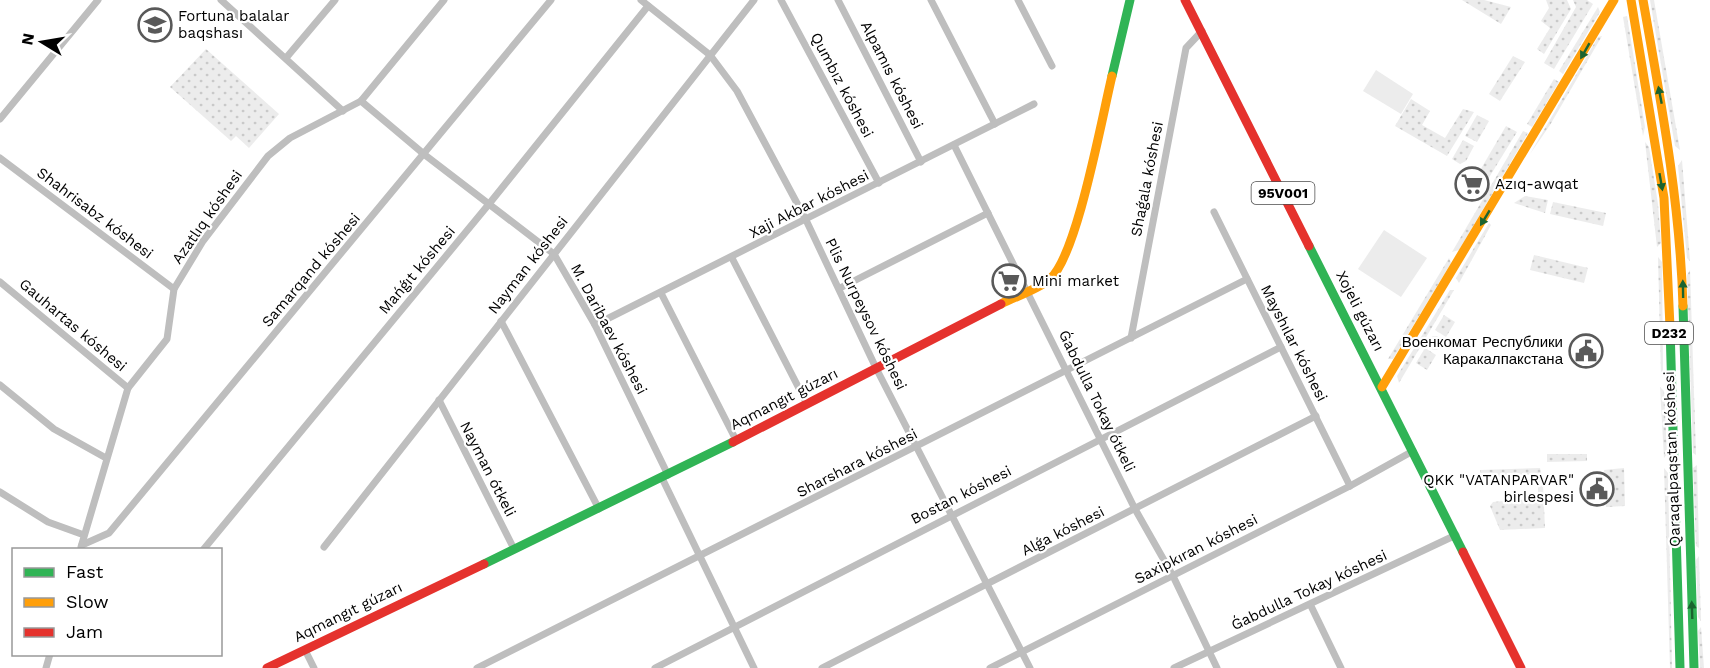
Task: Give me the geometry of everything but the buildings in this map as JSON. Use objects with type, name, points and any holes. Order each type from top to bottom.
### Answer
[{"type":"main road","name":"Aqmangıt gúzarı","points":[[267,668],[665,477],[1050,279],[1064,261],[1071,242],[1130,0]]},
{"type":"main road","name":"Xojeli gúzarı","points":[[1185,0],[1382,387],[1521,668]]},
{"type":"main road","points":[[1382,387],[1614,0]]},
{"type":"main road","name":"Qaraqalpaqstan kóshesi","points":[[1631,0],[1664,198],[1668,254],[1680,668]]},
{"type":"main road","name":"Qaraqalpaqstan kóshesi","points":[[1643,0],[1671,156],[1682,254],[1694,668]]},
{"type":"main road","points":[[1668,254],[1682,254]]},
{"type":"main road","points":[[1674,460],[1687,460]]},
{"type":"street","points":[[0,119],[98,0]]},
{"type":"street","points":[[286,58],[335,0]]},
{"type":"street","name":"Azatlıq kóshesi","points":[[81,547],[128,388],[167,339],[174,289],[203,241],[268,156],[290,138],[362,101],[444,0]]},
{"type":"street","name":"Samarqand kóshesi","points":[[81,547],[109,533],[425,155],[551,0]]},
{"type":"street","name":"Plis Nurpeysov kóshesi","points":[[641,0],[710,55],[737,91],[806,220],[876,368],[1030,668]]},
{"type":"street","name":"Nayman kóshesi","points":[[324,547],[754,0]]},
{"type":"street","name":"Qumbız kóshesi","points":[[781,0],[879,183]]},
{"type":"street","name":"Alpamıs kóshesi","points":[[838,0],[921,162]]},
{"type":"street","points":[[931,0],[995,124]]},
{"type":"street","points":[[1018,0],[1052,66]]},
{"type":"street","points":[[225,1],[343,111]]},
{"type":"street","name":"Mańǵıt kóshesi","points":[[204,548],[489,204],[648,6]]},
{"type":"street","name":"Shaǵala kóshesi","points":[[1131,338],[1186,48],[1202,31]]},
{"type":"street","name":"M. Daribaev kóshesi","points":[[362,101],[425,155],[554,254],[595,326],[754,668]]},
{"type":"street","name":"Xaji Akbar kóshesi","points":[[595,326],[1034,105]]},
{"type":"street","name":"Ǵabdulla Tokay ótkeli","points":[[954,145],[1135,509],[1173,576],[1217,668]]},
{"type":"street","name":"Shahrisabz kóshesi","points":[[0,158],[174,289]]},
{"type":"street","name":"Mayshılar kóshesi","points":[[1214,212],[1350,486]]},
{"type":"street","points":[[840,288],[988,213]]},
{"type":"street","points":[[732,258],[807,404]]},
{"type":"street","name":"Sharshara kóshesi","points":[[477,668],[1068,372],[1247,279]]},
{"type":"street","name":"Gauhartas kóshesi","points":[[0,282],[128,388]]},
{"type":"street","points":[[661,293],[736,440]]},
{"type":"street","points":[[501,321],[598,509]]},
{"type":"street","name":"Bostan kóshesi","points":[[655,668],[1281,347]]},
{"type":"street","points":[[0,385],[54,429],[106,458]]},
{"type":"street","name":"Nayman ótkeli","points":[[439,400],[514,549]]},
{"type":"street","name":"Alǵa kóshesi","points":[[822,668],[1316,416]]},
{"type":"street","name":"Saxipkıran kóshesi","points":[[990,668],[1350,486],[1413,451]]},
{"type":"street","points":[[0,492],[48,522],[84,535]]},
{"type":"street","name":"Ǵabdulla Tokay kóshesi","points":[[1174,668],[1209,650],[1311,606],[1456,536]]},
{"type":"street","points":[[1311,606],[1341,668]]},
{"type":"street","points":[[305,650],[314,668]]},
{"type":"shaded area","points":[[1462,0],[1484,0],[1511,7],[1501,24]]},
{"type":"shaded area","points":[[1546,0],[1567,0],[1571,9],[1544,54],[1537,49],[1550,28],[1541,21],[1549,8]]},
{"type":"shaded area","points":[[1573,0],[1587,0],[1593,4],[1554,69],[1544,63],[1576,7]]},
{"type":"shaded area","points":[[1650,0],[1654,0],[1680,150],[1675,146]]},
{"type":"shaded area","points":[[1598,7],[1600,12],[1563,74],[1559,71]]},
{"type":"shaded area","points":[[1627,16],[1645,127],[1643,136],[1623,17]]},
{"type":"shaded area","points":[[1602,36],[1550,125],[1530,154],[1598,37]]},
{"type":"shaded area","points":[[206,49],[279,114],[249,148],[236,136],[231,141],[170,87]]},
{"type":"shaded area","points":[[1513,56],[1525,62],[1500,101],[1489,94]]},
{"type":"shaded area","points":[[1376,70],[1413,94],[1401,114],[1363,91]]},
{"type":"shaded area","points":[[1554,79],[1559,82],[1532,127],[1527,124]]},
{"type":"shaded area","points":[[1411,99],[1430,111],[1422,125],[1445,138],[1463,109],[1474,112],[1447,156],[1395,126]]},
{"type":"shaded area","points":[[1477,115],[1489,121],[1477,142],[1465,136]]},
{"type":"shaded area","points":[[1506,126],[1517,132],[1485,184],[1475,179]]},
{"type":"shaded area","points":[[1523,131],[1528,133],[1459,250],[1452,252]]},
{"type":"shaded area","points":[[1463,140],[1474,146],[1466,161],[1460,164],[1452,159]]},
{"type":"shaded area","points":[[1645,142],[1649,147],[1658,204],[1661,243],[1657,247]]},
{"type":"shaded area","points":[[1682,160],[1690,261],[1687,258],[1678,166]]},
{"type":"shaded area","points":[[1525,196],[1548,200],[1545,213],[1514,203]]},
{"type":"shaded area","points":[[1553,202],[1606,213],[1603,226],[1550,214]]},
{"type":"shaded area","points":[[1489,223],[1491,225],[1459,283],[1456,278]]},
{"type":"shaded area","points":[[1384,230],[1427,258],[1401,297],[1358,269]]},
{"type":"shaded area","points":[[1534,255],[1588,268],[1584,283],[1530,270]]},
{"type":"shaded area","points":[[1658,257],[1662,262],[1663,370],[1661,376]]},
{"type":"shaded area","points":[[1449,258],[1451,263],[1393,359],[1388,359]]},
{"type":"shaded area","points":[[1690,270],[1696,455],[1693,453],[1687,275]]},
{"type":"shaded area","points":[[1450,290],[1454,290],[1399,383],[1397,376]]},
{"type":"shaded area","points":[[1444,315],[1455,322],[1446,337],[1435,330]]},
{"type":"shaded area","points":[[1432,336],[1438,336],[1442,343],[1438,350],[1432,350],[1428,346],[1428,340]]},
{"type":"shaded area","points":[[1425,348],[1436,355],[1427,370],[1416,363]]},
{"type":"shaded area","points":[[1660,387],[1664,391],[1667,454],[1664,458]]},
{"type":"shaded area","points":[[1547,454],[1587,454],[1587,461],[1547,462]]},
{"type":"shaded area","points":[[1697,465],[1699,548],[1696,546],[1693,468]]},
{"type":"shaded area","points":[[1540,468],[1543,482],[1538,482],[1537,474],[1485,478],[1480,474],[1480,470]]},
{"type":"shaded area","points":[[1624,468],[1625,506],[1606,507],[1604,470]]},
{"type":"shaded area","points":[[1664,468],[1668,473],[1672,668],[1670,668]]},
{"type":"shaded area","points":[[1543,485],[1545,528],[1500,530],[1490,506],[1493,502],[1538,498],[1538,486]]},
{"type":"shaded area","points":[[1699,556],[1701,621],[1698,617],[1696,560]]},
{"type":"shaded area","points":[[1701,627],[1704,668],[1700,668],[1698,631]]},
{"type":"traffic: fast","points":[[1112,76],[1130,0]]},
{"type":"traffic: fast","points":[[1309,246],[1463,552]]},
{"type":"traffic: fast","points":[[1683,306],[1694,668]]},
{"type":"traffic: fast","points":[[1670,327],[1680,668]]},
{"type":"traffic: fast","points":[[484,564],[733,442]]},
{"type":"traffic: slow","points":[[1382,387],[1614,0]]},
{"type":"traffic: slow","points":[[1631,0],[1664,198],[1670,327]]},
{"type":"traffic: slow","points":[[1643,0],[1674,190],[1683,306]]},
{"type":"traffic: slow","points":[[1001,304],[1045,283],[1060,265],[1079,215],[1112,76]]},
{"type":"traffic: jam","points":[[1185,0],[1309,246]]},
{"type":"traffic: jam","points":[[733,442],[1001,304]]},
{"type":"traffic: jam","points":[[1463,552],[1521,668]]},
{"type":"traffic: jam","points":[[267,668],[484,564]]},
{"type":"place","name":"Fortuna balalar baqshası","points":[[155,25]]},
{"type":"place","name":"Azıq-awqat","points":[[1472,184]]},
{"type":"place","name":"Mini market","points":[[1009,281]]},
{"type":"place","name":"Военкомат Республики Каракалпакстана","points":[[1586,351]]},
{"type":"place","name":"QKK \"VATANPARVAR\" birlespesi","points":[[1597,489]]}]
